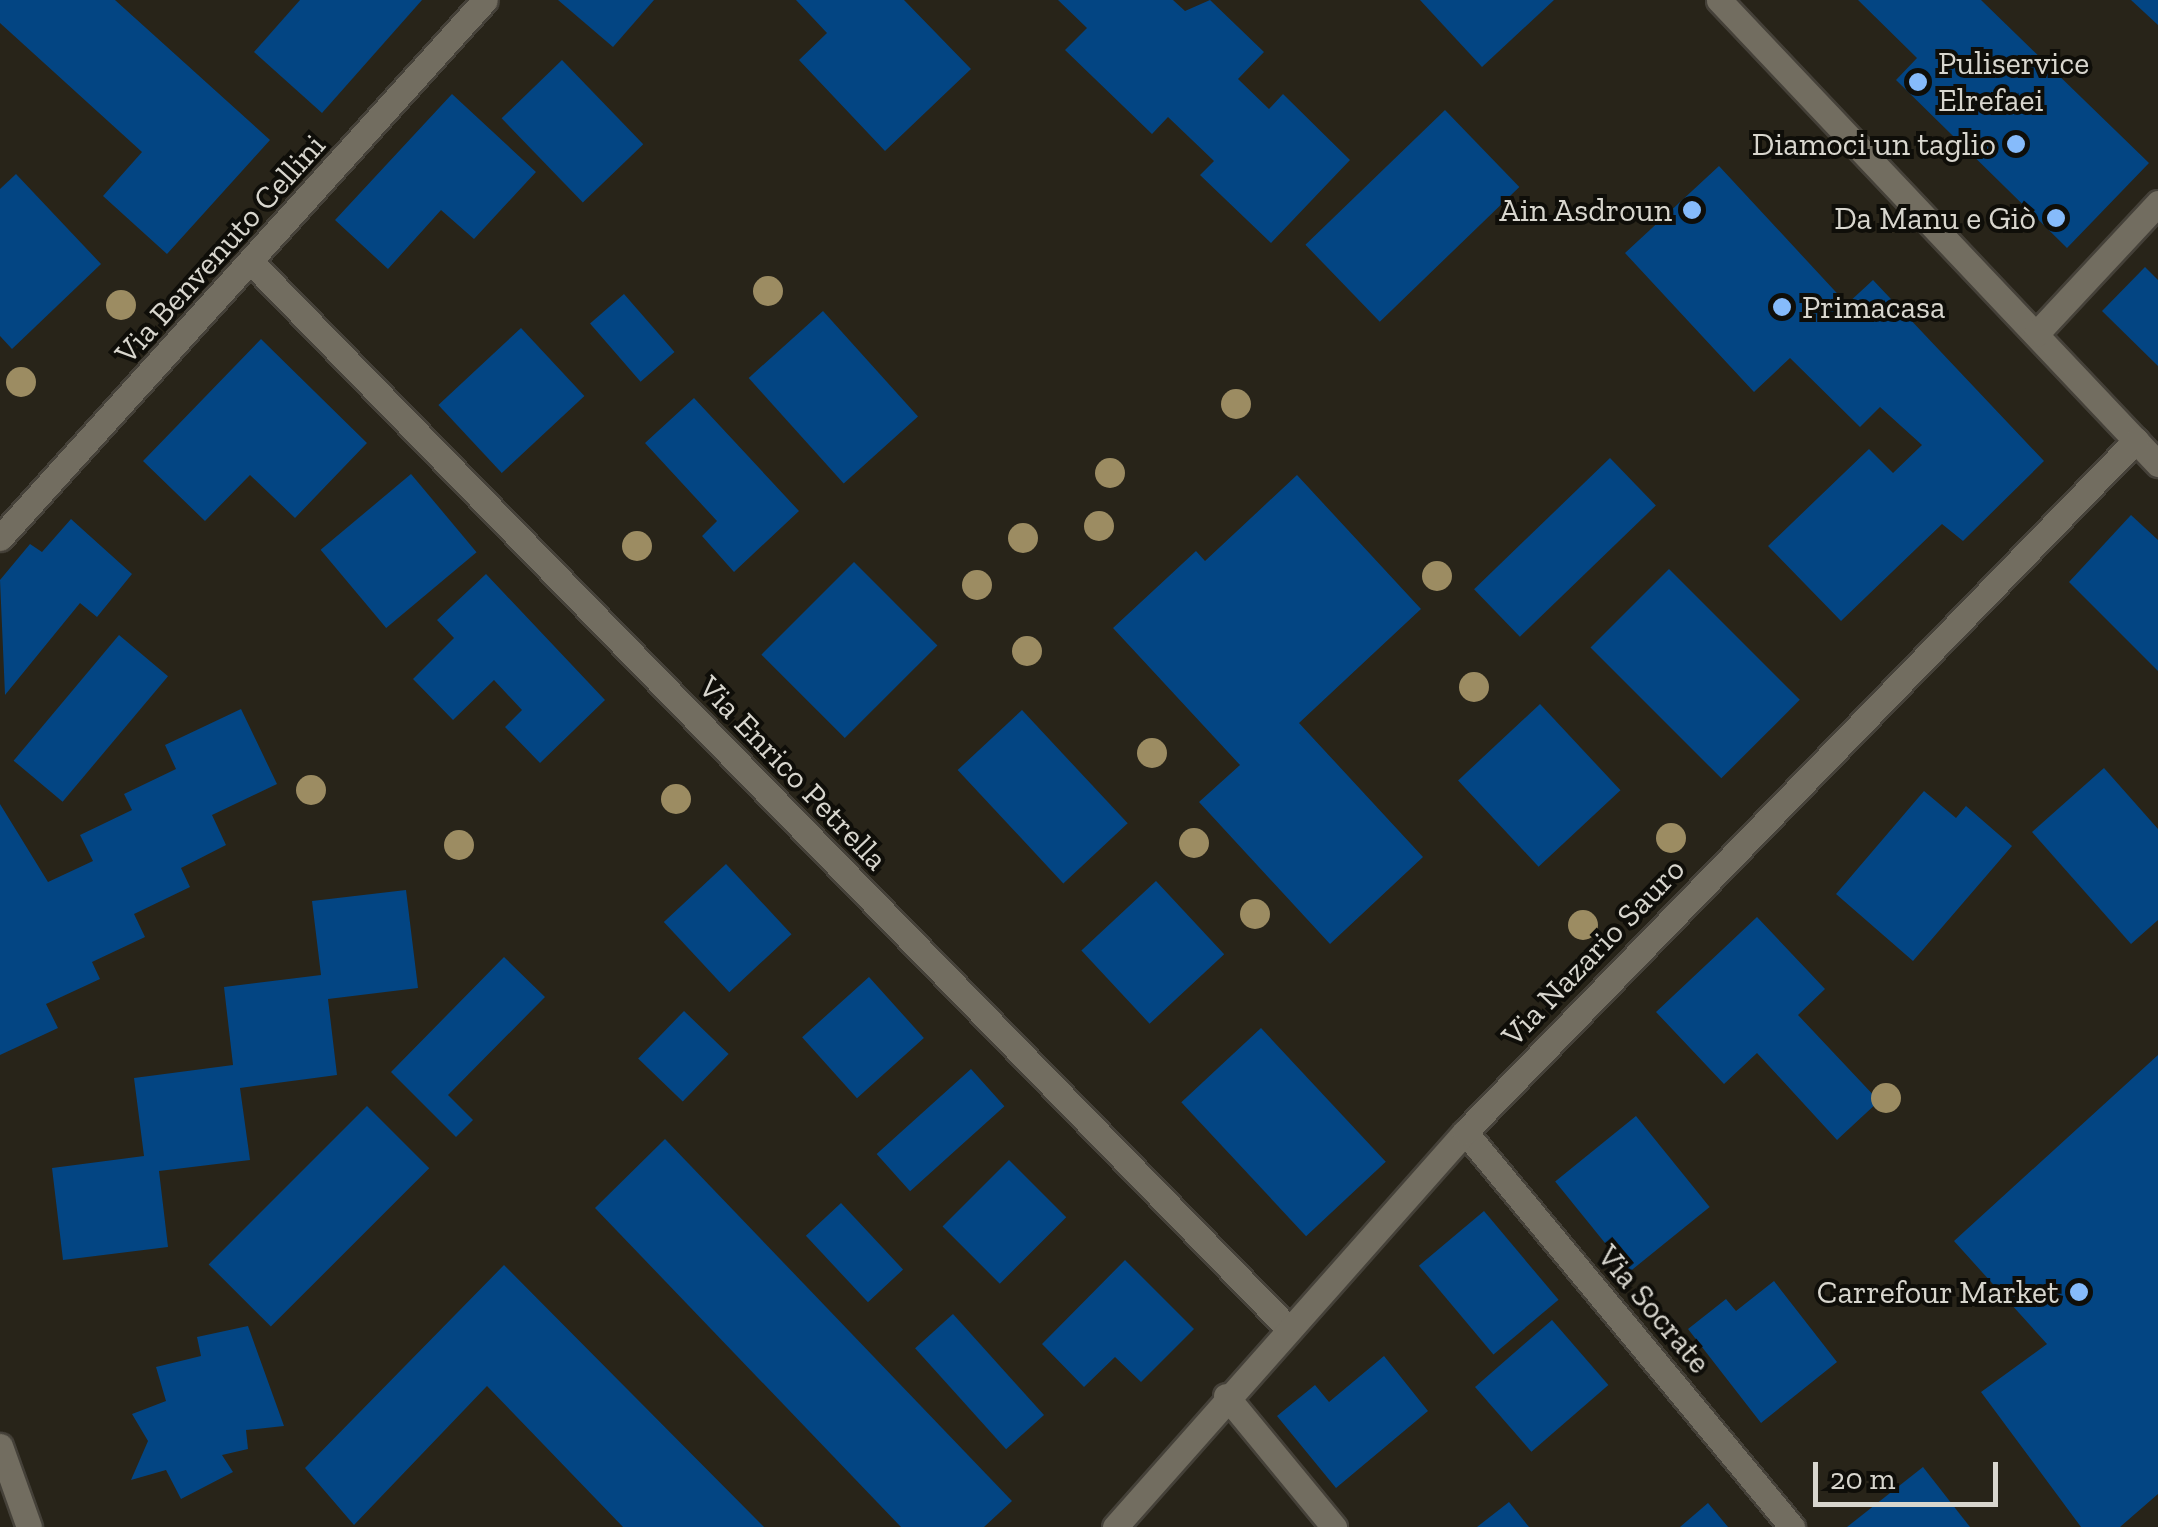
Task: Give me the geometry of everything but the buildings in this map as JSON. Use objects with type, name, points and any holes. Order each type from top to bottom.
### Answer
[{"type":"street","name":"Via Benvenuto Cellini","points":[[0,538],[253,264],[484,0]]},
{"type":"street","points":[[1719,0],[2158,464]]},
{"type":"street","points":[[2036,334],[2158,203]]},
{"type":"street","name":"Via Enrico Petrella","points":[[253,264],[1287,1327]]},
{"type":"street","name":"Via Nazario Sauro","points":[[1115,1527],[1287,1327],[1466,1132],[2136,440]]},
{"type":"street","name":"Via Socrate","points":[[1466,1132],[1792,1527]]},
{"type":"street","points":[[1226,1396],[1334,1527]]},
{"type":"street","points":[[0,1446],[30,1527]]},
{"type":"place","name":"Puliservice Elrefaei","points":[[1918,82]]},
{"type":"place","name":"Diamoci un taglio","points":[[2016,144]]},
{"type":"place","name":"Ain Asdroun","points":[[1692,210]]},
{"type":"place","name":"Da Manu e Giò","points":[[2056,218]]},
{"type":"place","name":"Primacasa","points":[[1782,307]]},
{"type":"place","name":"Carrefour Market","points":[[2079,1292]]}]
